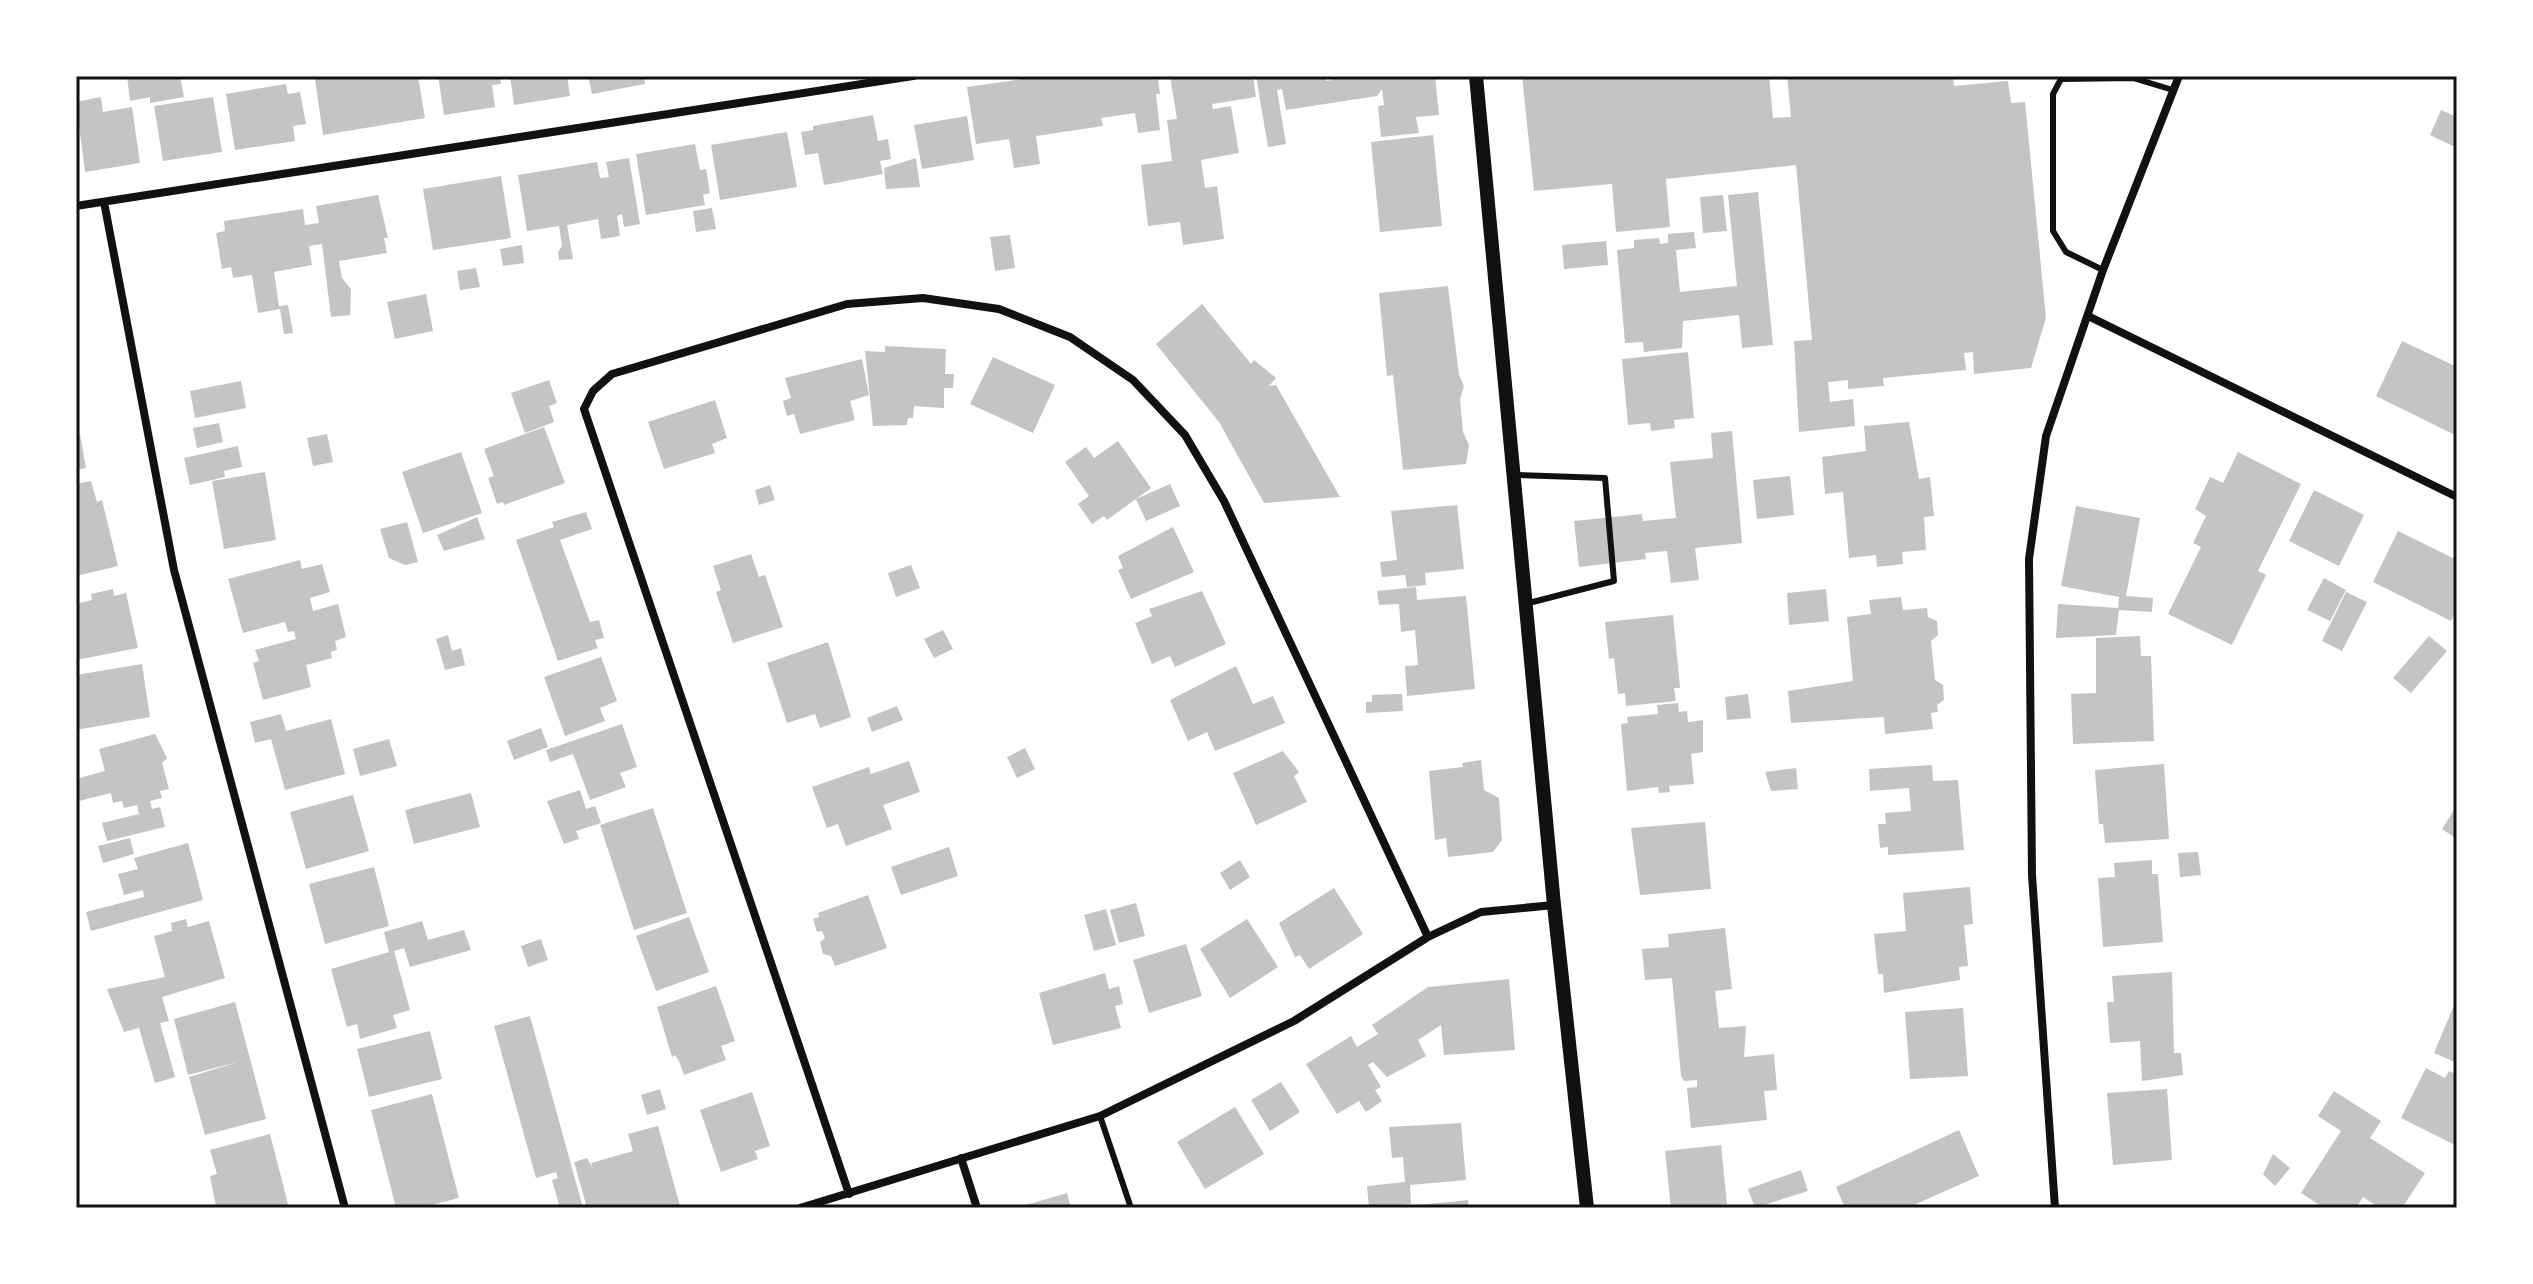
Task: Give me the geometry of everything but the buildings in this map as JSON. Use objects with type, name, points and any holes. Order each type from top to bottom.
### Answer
[{"type":"street","points":[[76,206],[913,76]]},
{"type":"street","points":[[1476,76],[1554,905],[1587,1208]]},
{"type":"street","points":[[2055,1208],[2032,875],[2028,597],[2046,436],[2103,270],[2179,76]]},
{"type":"street","points":[[104,202],[174,570],[345,1208]]},
{"type":"street","points":[[849,1194],[584,409],[593,391],[612,374],[847,304],[923,298],[999,309],[1070,337],[1133,380],[1185,435],[1224,501],[1428,937]]},
{"type":"street","points":[[2088,316],[2457,497]]},
{"type":"street","points":[[800,1208],[1100,1116],[1294,1021],[1428,937],[1481,912],[1554,905]]},
{"type":"street","points":[[961,1158],[977,1208]]},
{"type":"lane","points":[[2103,270],[2066,252],[2053,231],[2053,94],[2061,79],[2133,78],[2173,90]]},
{"type":"lane","points":[[1513,475],[1605,478],[1615,562],[1614,581],[1525,604]]},
{"type":"lane","points":[[1100,1116],[1131,1208]]}]
